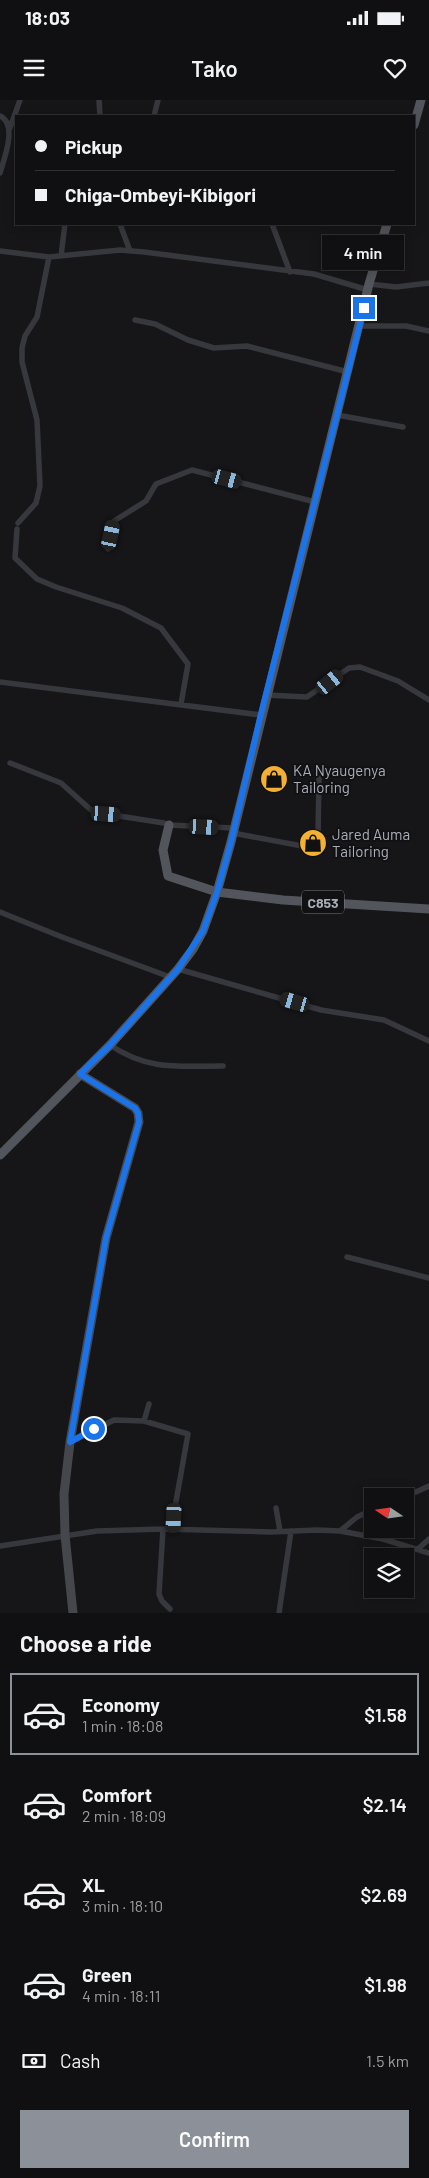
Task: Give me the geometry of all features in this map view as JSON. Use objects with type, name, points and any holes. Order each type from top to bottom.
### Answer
[{"type":"main road","points":[[415,122],[421,100]]},
{"type":"main road","points":[[0,1155],[110,1045],[178,969],[203,931],[217,892],[234,830],[261,714],[369,287],[387,225]]},
{"type":"main road","points":[[168,826],[163,850],[168,876],[217,892]]},
{"type":"main road","name":"C853","points":[[217,892],[283,900],[429,909]]},
{"type":"street","points":[[15,115],[20,100]]},
{"type":"street","points":[[99,100],[100,115]]},
{"type":"street","points":[[154,115],[158,100]]},
{"type":"street","points":[[0,116],[8,123],[10,129]]},
{"type":"street","points":[[0,173],[14,119]]},
{"type":"street","points":[[61,256],[65,225]]},
{"type":"street","points":[[120,225],[130,251]]},
{"type":"street","points":[[272,225],[290,272]]},
{"type":"street","points":[[0,251],[50,257],[120,250],[314,274],[369,287],[429,283]]},
{"type":"street","points":[[50,257],[37,317],[25,336],[22,348],[22,362],[37,420],[40,486],[36,502],[18,526],[15,558],[37,579],[122,608],[161,628],[188,664],[181,704]]},
{"type":"street","points":[[135,320],[155,324],[188,340],[214,348],[249,347],[348,372]]},
{"type":"street","points":[[360,326],[406,326],[429,331]]},
{"type":"street","points":[[337,414],[403,427]]},
{"type":"street","points":[[108,549],[114,521],[146,501],[156,484],[192,470],[315,502]]},
{"type":"street","points":[[266,695],[307,697],[349,668],[360,667],[398,681],[429,700]]},
{"type":"street","points":[[0,682],[261,714]]},
{"type":"street","points":[[10,763],[61,783],[91,810],[164,823],[168,826],[234,830],[238,834],[313,848],[318,836],[319,778]]},
{"type":"street","points":[[0,912],[170,977]]},
{"type":"street","points":[[178,969],[321,1010],[384,1020],[429,1041]]},
{"type":"street","points":[[110,1045],[128,1057],[146,1063],[223,1066]]},
{"type":"street","points":[[72,1613],[65,1535],[64,1494],[70,1442],[106,1238],[139,1122],[138,1113],[135,1108],[80,1074]]},
{"type":"street","points":[[347,1257],[429,1278]]},
{"type":"street","points":[[144,1421],[149,1404]]},
{"type":"street","points":[[70,1442],[116,1420],[144,1421],[188,1434],[175,1506],[174,1529]]},
{"type":"street","points":[[414,1493],[429,1486]]},
{"type":"street","points":[[276,1508],[280,1531]]},
{"type":"street","points":[[340,1531],[357,1516],[364,1513]]},
{"type":"street","points":[[163,1529],[159,1594],[162,1601],[170,1609]]},
{"type":"street","points":[[0,1546],[38,1542],[65,1535],[97,1531],[163,1529],[340,1531],[383,1539],[429,1553]]},
{"type":"street","points":[[279,1613],[291,1531]]},
{"type":"street","points":[[418,1549],[429,1539]]},
{"type":"place","name":"KA Nyaugenya Tailoring","points":[[274,779]]},
{"type":"place","name":"Jared Auma Tailoring","points":[[313,843]]},
{"type":"route","points":[[94,1429],[70,1442],[106,1238],[139,1122],[138,1113],[135,1108],[80,1074],[110,1045],[178,969],[193,949],[203,931],[217,892],[231,842],[261,714],[364,308]]}]
